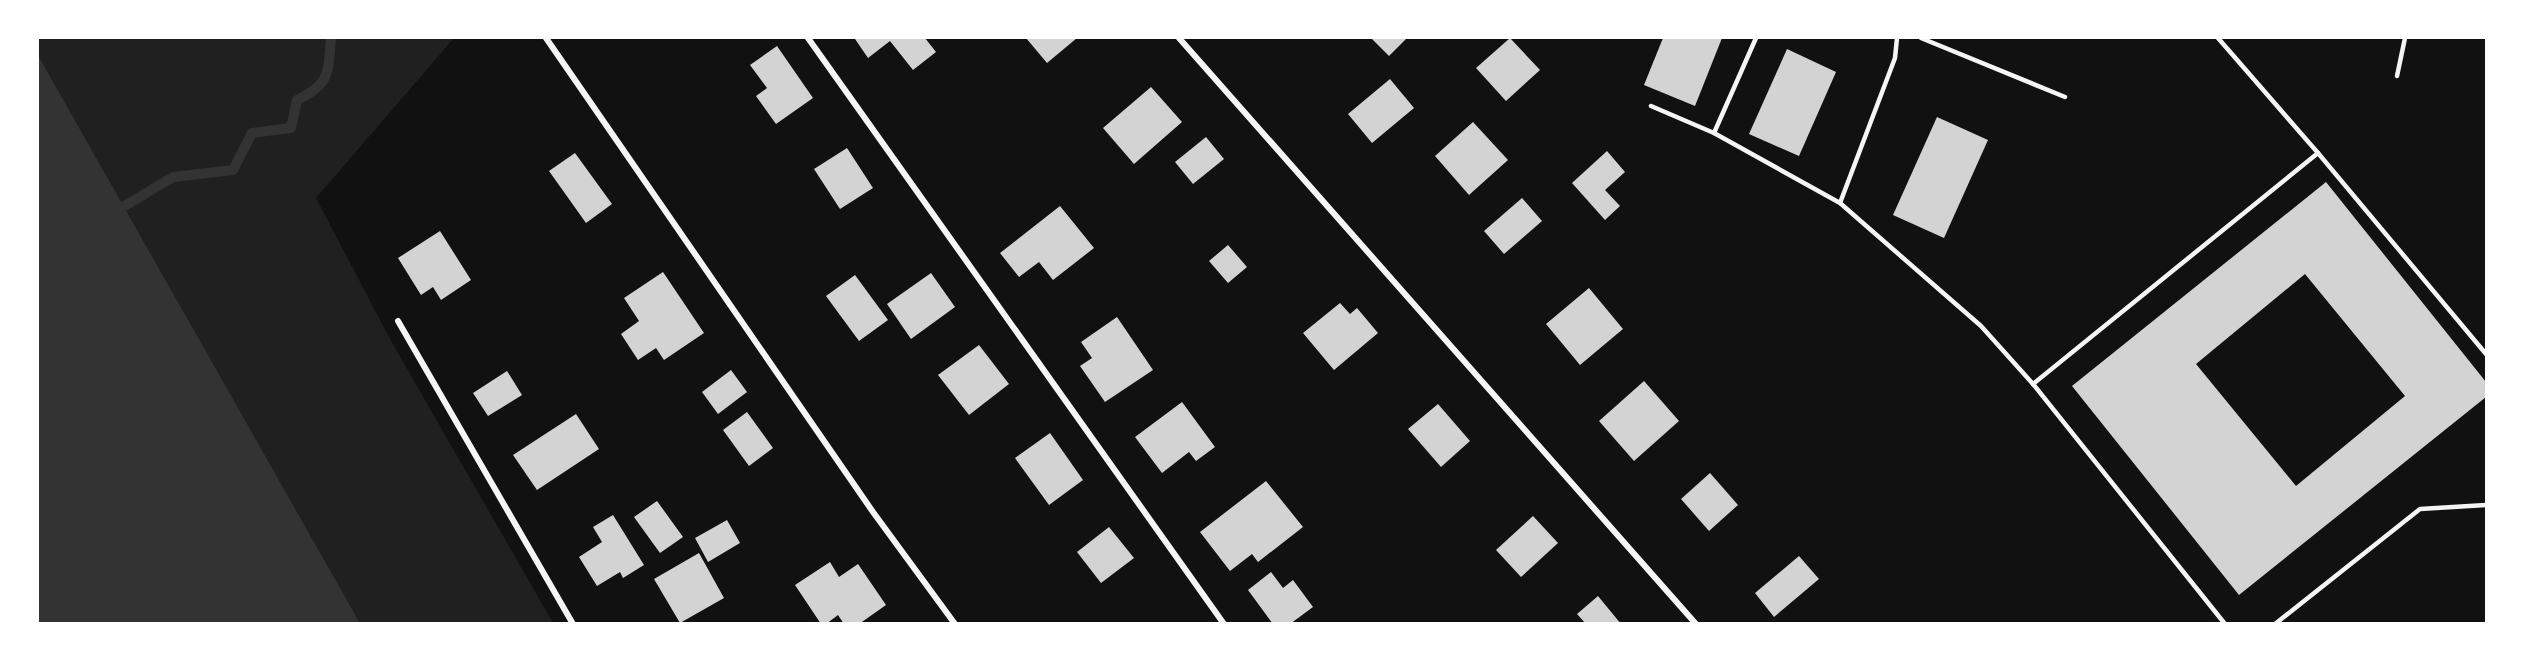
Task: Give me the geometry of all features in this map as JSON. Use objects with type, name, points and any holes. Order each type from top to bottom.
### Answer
[{"type":"street","points":[[546,38],[873,512],[955,624]]},
{"type":"street","points":[[808,38],[1224,624]]},
{"type":"street","points":[[1179,38],[1696,624]]},
{"type":"street","points":[[398,321],[573,624]]},
{"type":"lane","points":[[1714,133],[1756,38]]},
{"type":"lane","points":[[1840,203],[1895,58],[1897,38]]},
{"type":"lane","points":[[1920,38],[2065,97]]},
{"type":"lane","points":[[2218,38],[2487,354]]},
{"type":"lane","points":[[2397,76],[2405,38]]},
{"type":"lane","points":[[1651,106],[1714,133],[1840,203],[1981,327],[2033,384],[2225,624]]},
{"type":"lane","points":[[2033,384],[2318,153]]},
{"type":"lane","points":[[2275,624],[2420,509],[2487,505]]},
{"type":"shaded area","points":[[38,38],[454,38],[316,198],[390,339],[553,623],[360,623],[38,55]]},
{"type":"shaded area","points":[[38,55],[68,108],[360,623],[38,623]]},
{"type":"building","points":[[856,38],[925,38],[936,52],[913,70],[890,41],[868,58]]},
{"type":"building","points":[[1026,38],[1077,38],[1047,63]]},
{"type":"building","points":[[1371,38],[1407,38],[1389,56]]},
{"type":"building","points":[[1510,38],[1540,70],[1506,101],[1476,68]]},
{"type":"building","points":[[1663,38],[1722,38],[1695,106],[1644,85]]},
{"type":"building","points":[[777,46],[813,98],[776,124],[756,96],[767,88],[750,65]]},
{"type":"building","points":[[1787,49],[1836,72],[1799,156],[1749,134]]},
{"type":"building","points":[[1390,79],[1414,108],[1372,143],[1348,114]]},
{"type":"building","points":[[1151,87],[1182,122],[1134,164],[1103,128]]},
{"type":"building","points":[[1937,117],[1988,140],[1944,238],[1893,215]]},
{"type":"building","points":[[1473,122],[1508,160],[1469,195],[1435,156]]},
{"type":"building","points":[[1206,137],[1224,159],[1193,184],[1175,162]]},
{"type":"building","points":[[847,148],[873,188],[840,209],[814,169]]},
{"type":"building","points":[[1607,151],[1625,172],[1605,190],[1620,206],[1605,220],[1572,183]]},
{"type":"building","points":[[575,153],[612,204],[586,223],[549,171]]},
{"type":"building","points":[[2326,182],[2486,382],[2486,397],[2239,595],[2072,386]],"holes":[[[2305,274],[2405,396],[2296,486],[2196,364]]]},
{"type":"building","points":[[1522,198],[1542,221],[1504,254],[1484,231]]},
{"type":"building","points":[[1060,206],[1094,248],[1053,280],[1039,262],[1019,277],[1000,253]]},
{"type":"building","points":[[440,231],[471,280],[441,300],[433,287],[421,295],[398,258]]},
{"type":"building","points":[[1228,245],[1247,267],[1228,283],[1209,261]]},
{"type":"building","points":[[663,272],[704,333],[664,360],[656,348],[638,360],[621,334],[639,321],[624,298]]},
{"type":"building","points":[[931,273],[955,307],[911,339],[887,304]]},
{"type":"building","points":[[855,275],[888,320],[859,341],[826,296]]},
{"type":"building","points":[[1589,288],[1623,329],[1580,365],[1546,324]]},
{"type":"building","points":[[1340,303],[1350,314],[1357,308],[1378,333],[1334,370],[1303,333]]},
{"type":"building","points":[[1117,317],[1153,370],[1105,402],[1080,366],[1092,358],[1081,342]]},
{"type":"building","points":[[979,345],[1009,384],[969,415],[938,375]]},
{"type":"building","points":[[731,370],[747,392],[718,414],[702,392]]},
{"type":"building","points":[[507,371],[522,395],[488,416],[473,393]]},
{"type":"building","points":[[1644,381],[1679,421],[1634,461],[1599,421]]},
{"type":"building","points":[[1182,402],[1215,447],[1196,461],[1189,452],[1162,473],[1135,437]]},
{"type":"building","points":[[1438,404],[1470,441],[1441,467],[1408,429]]},
{"type":"building","points":[[747,412],[773,448],[749,466],[723,430]]},
{"type":"building","points":[[576,414],[599,449],[537,490],[513,455]]},
{"type":"building","points":[[1050,433],[1083,480],[1049,505],[1015,458]]},
{"type":"building","points":[[1710,473],[1738,505],[1709,531],[1681,499]]},
{"type":"building","points":[[1266,481],[1303,527],[1258,562],[1252,554],[1230,571],[1200,532]]},
{"type":"building","points":[[657,501],[683,537],[660,553],[634,517]]},
{"type":"building","points":[[613,515],[644,565],[623,578],[620,572],[597,586],[579,557],[602,542],[593,527]]},
{"type":"building","points":[[1533,516],[1558,543],[1521,577],[1496,550]]},
{"type":"building","points":[[727,520],[740,543],[708,562],[695,538]]},
{"type":"building","points":[[1109,527],[1134,558],[1101,583],[1077,552]]},
{"type":"building","points":[[699,553],[724,598],[680,623],[654,579]]},
{"type":"building","points":[[1799,556],[1819,579],[1774,617],[1755,593]]},
{"type":"building","points":[[830,562],[839,577],[858,564],[886,605],[859,624],[844,624],[838,615],[826,624],[821,624],[795,585]]},
{"type":"building","points":[[1271,572],[1283,588],[1293,580],[1313,607],[1290,624],[1273,624],[1248,590]]},
{"type":"building","points":[[1598,596],[1621,624],[1586,624],[1577,614]]},
{"type":"waterway","points":[[113,213],[173,177],[233,170],[252,133],[291,128],[297,100],[316,88],[326,76],[331,38]]}]
